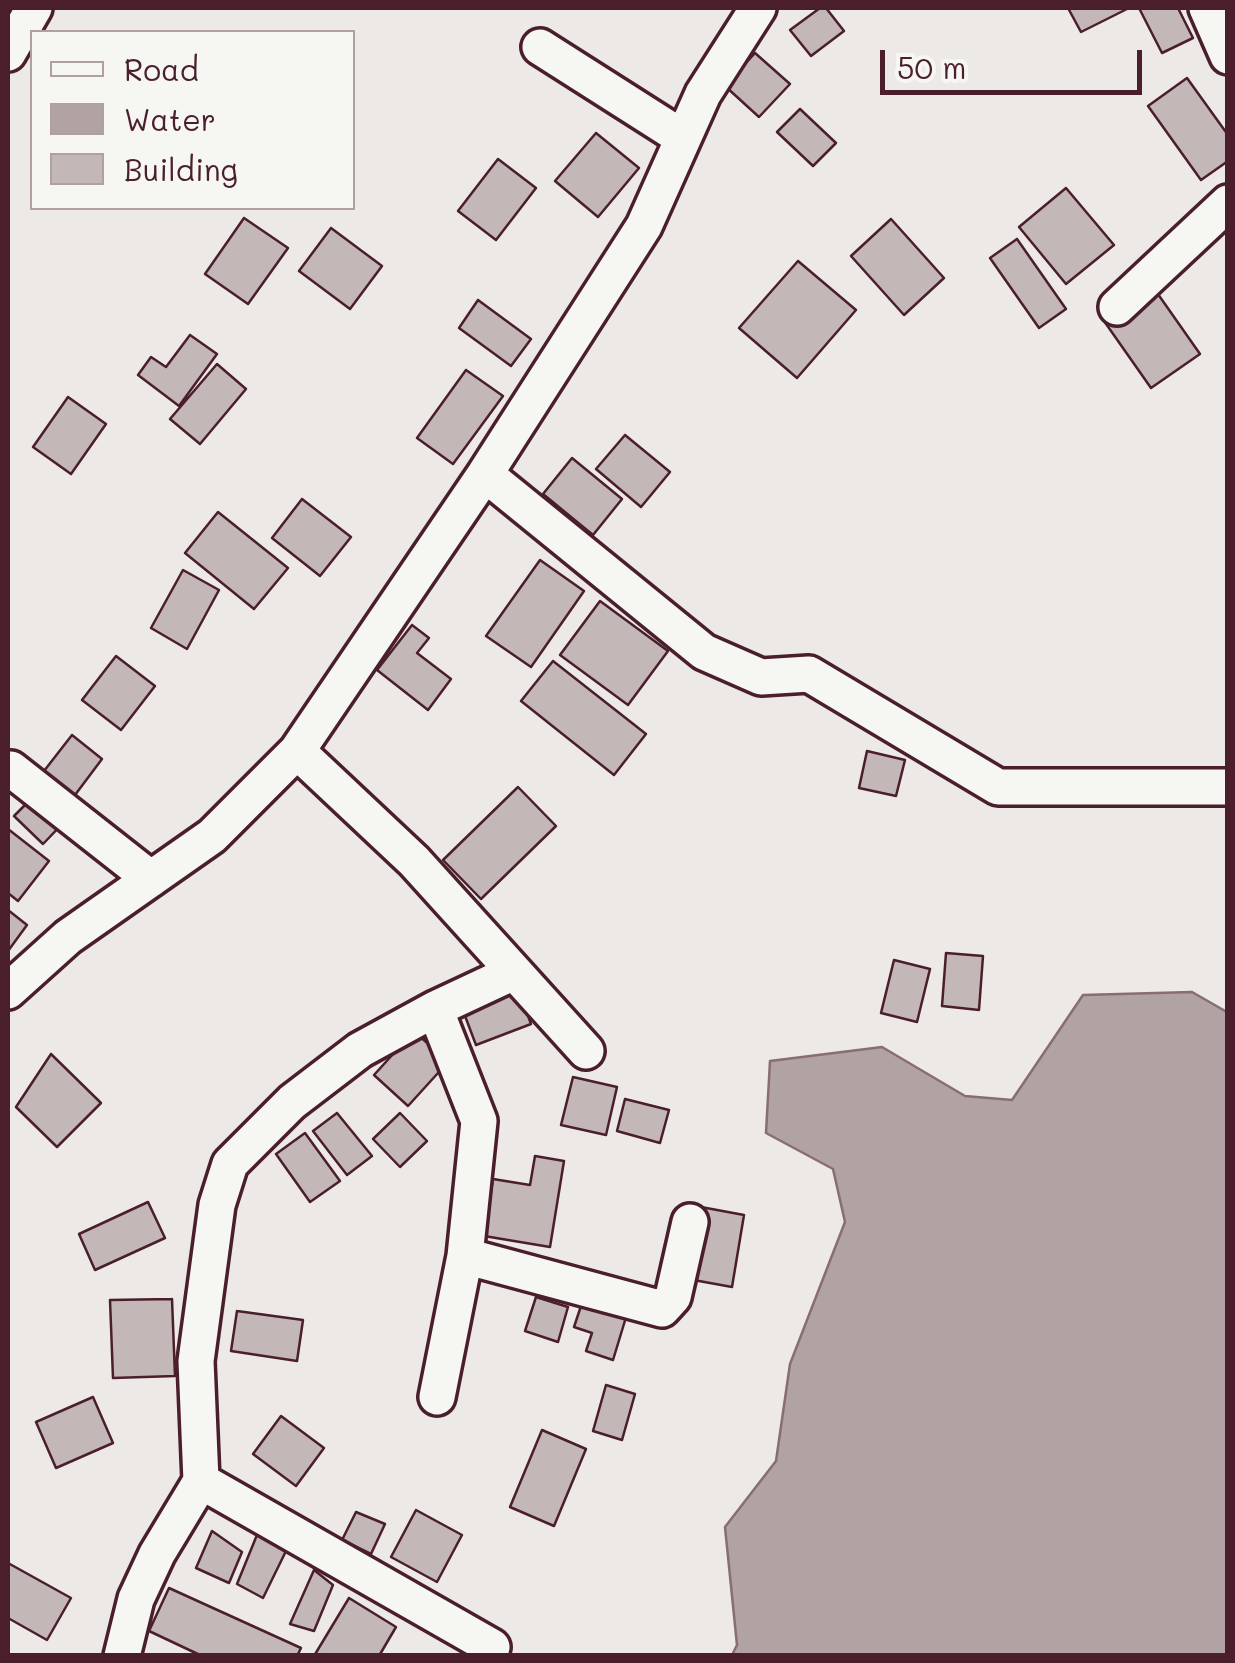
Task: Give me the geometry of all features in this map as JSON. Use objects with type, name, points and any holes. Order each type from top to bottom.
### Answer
[{"type":"street","points":[[8,53],[34,8]]},
{"type":"street","points":[[8,991],[68,937],[212,836],[297,751],[485,474],[644,226],[702,94],[758,8]]},
{"type":"street","points":[[1208,8],[1228,56]]},
{"type":"street","points":[[540,46],[683,138]]},
{"type":"street","points":[[1118,307],[1228,203]]},
{"type":"street","points":[[485,474],[704,652],[761,677],[809,674],[998,788],[1228,787]]},
{"type":"street","points":[[297,751],[414,861],[586,1052]]},
{"type":"street","points":[[12,769],[151,879]]},
{"type":"street","points":[[127,1653],[143,1584],[201,1481],[196,1361],[217,1205],[230,1164],[292,1102],[360,1050],[434,1009],[514,972]]},
{"type":"street","points":[[434,1009],[478,1121],[466,1256],[437,1398]]},
{"type":"street","points":[[466,1256],[662,1310],[673,1297],[690,1222]]},
{"type":"street","points":[[201,1481],[492,1647]]},
{"type":"water","points":[[1192,992],[1227,1012],[1227,1655],[732,1655],[737,1645],[725,1527],[776,1461],[790,1364],[845,1222],[833,1169],[766,1133],[770,1061],[882,1047],[965,1096],[1012,1100],[1083,995]]},
{"type":"building","points":[[820,8],[826,8],[844,31],[811,56],[790,30]]},
{"type":"building","points":[[1068,8],[1127,8],[1127,9],[1081,32]]},
{"type":"building","points":[[1139,8],[1178,8],[1193,38],[1162,53]]},
{"type":"building","points":[[755,53],[790,84],[759,117],[725,86]]},
{"type":"building","points":[[1187,78],[1228,135],[1228,161],[1201,180],[1148,106]]},
{"type":"building","points":[[800,109],[836,143],[813,166],[777,132]]},
{"type":"building","points":[[596,133],[639,168],[598,217],[555,181]]},
{"type":"building","points":[[498,159],[536,188],[496,240],[458,211]]},
{"type":"building","points":[[1066,188],[1114,245],[1066,284],[1019,227]]},
{"type":"building","points":[[244,218],[288,248],[248,304],[205,274]]},
{"type":"building","points":[[891,219],[944,278],[904,315],[851,256]]},
{"type":"building","points":[[331,228],[382,266],[350,309],[299,271]]},
{"type":"building","points":[[1017,239],[1066,309],[1039,328],[990,258]]},
{"type":"building","points":[[798,261],[856,310],[797,378],[739,328]]},
{"type":"building","points":[[1153,287],[1200,354],[1151,388],[1104,321]]},
{"type":"building","points":[[478,300],[531,339],[511,366],[459,328]]},
{"type":"building","points":[[190,335],[217,354],[179,406],[138,375],[151,357],[166,367]]},
{"type":"building","points":[[217,364],[246,389],[200,444],[170,419]]},
{"type":"building","points":[[466,370],[503,396],[453,464],[417,438]]},
{"type":"building","points":[[68,397],[106,424],[71,474],[33,447]]},
{"type":"building","points":[[625,435],[670,472],[641,507],[596,469]]},
{"type":"building","points":[[572,458],[622,499],[593,535],[543,494]]},
{"type":"building","points":[[302,499],[351,537],[320,576],[272,538]]},
{"type":"building","points":[[218,512],[288,568],[254,609],[185,553]]},
{"type":"building","points":[[540,560],[584,591],[531,667],[486,636]]},
{"type":"building","points":[[183,570],[219,590],[187,649],[151,628]]},
{"type":"building","points":[[600,601],[668,651],[628,705],[560,655]]},
{"type":"building","points":[[412,625],[429,638],[417,653],[451,679],[428,710],[377,670]]},
{"type":"building","points":[[116,656],[155,686],[121,730],[82,700]]},
{"type":"building","points":[[553,661],[646,734],[614,775],[521,701]]},
{"type":"building","points":[[72,735],[102,759],[75,795],[44,771]]},
{"type":"building","points":[[867,751],[905,760],[896,796],[859,788]]},
{"type":"building","points":[[518,787],[556,826],[481,899],[443,860]]},
{"type":"building","points":[[38,792],[66,820],[43,844],[14,816]]},
{"type":"building","points":[[8,829],[49,861],[18,901],[8,893]]},
{"type":"building","points":[[8,910],[27,925],[8,951]]},
{"type":"building","points":[[946,953],[983,956],[979,1010],[942,1006]]},
{"type":"building","points":[[894,960],[930,969],[917,1022],[881,1013]]},
{"type":"building","points":[[518,988],[531,1024],[476,1045],[462,1008]]},
{"type":"building","points":[[414,1031],[448,1062],[408,1106],[374,1075]]},
{"type":"building","points":[[51,1054],[101,1103],[57,1147],[16,1107]]},
{"type":"building","points":[[573,1077],[617,1087],[606,1135],[561,1125]]},
{"type":"building","points":[[625,1099],[669,1110],[660,1143],[617,1131]]},
{"type":"building","points":[[337,1113],[372,1156],[347,1175],[313,1131]]},
{"type":"building","points":[[400,1113],[427,1141],[400,1167],[373,1139]]},
{"type":"building","points":[[305,1133],[340,1181],[310,1202],[276,1154]]},
{"type":"building","points":[[535,1156],[564,1161],[550,1247],[484,1236],[493,1179],[530,1185]]},
{"type":"building","points":[[148,1202],[165,1238],[95,1270],[79,1234]]},
{"type":"building","points":[[701,1207],[744,1215],[732,1287],[688,1279]]},
{"type":"building","points":[[536,1297],[568,1307],[558,1342],[525,1331]]},
{"type":"building","points":[[172,1299],[175,1376],[113,1378],[110,1300]]},
{"type":"building","points":[[583,1300],[627,1314],[613,1360],[586,1351],[592,1333],[574,1327]]},
{"type":"building","points":[[237,1311],[303,1320],[297,1361],[231,1351]]},
{"type":"building","points":[[606,1385],[635,1394],[622,1440],[593,1431]]},
{"type":"building","points":[[93,1397],[113,1443],[56,1468],[36,1422]]},
{"type":"building","points":[[281,1416],[324,1448],[296,1486],[253,1454]]},
{"type":"building","points":[[542,1430],[586,1449],[554,1526],[510,1507]]},
{"type":"building","points":[[416,1510],[462,1535],[437,1582],[391,1557]]},
{"type":"building","points":[[356,1512],[385,1524],[371,1554],[342,1540]]},
{"type":"building","points":[[259,1530],[286,1551],[263,1598],[237,1584]]},
{"type":"building","points":[[212,1531],[242,1552],[229,1583],[196,1568]]},
{"type":"building","points":[[8,1563],[71,1598],[47,1640],[8,1618]]},
{"type":"building","points":[[314,1570],[333,1585],[314,1631],[290,1624]]},
{"type":"building","points":[[169,1588],[301,1648],[297,1656],[202,1656],[149,1631]]},
{"type":"building","points":[[349,1598],[396,1627],[379,1656],[314,1656]]}]
